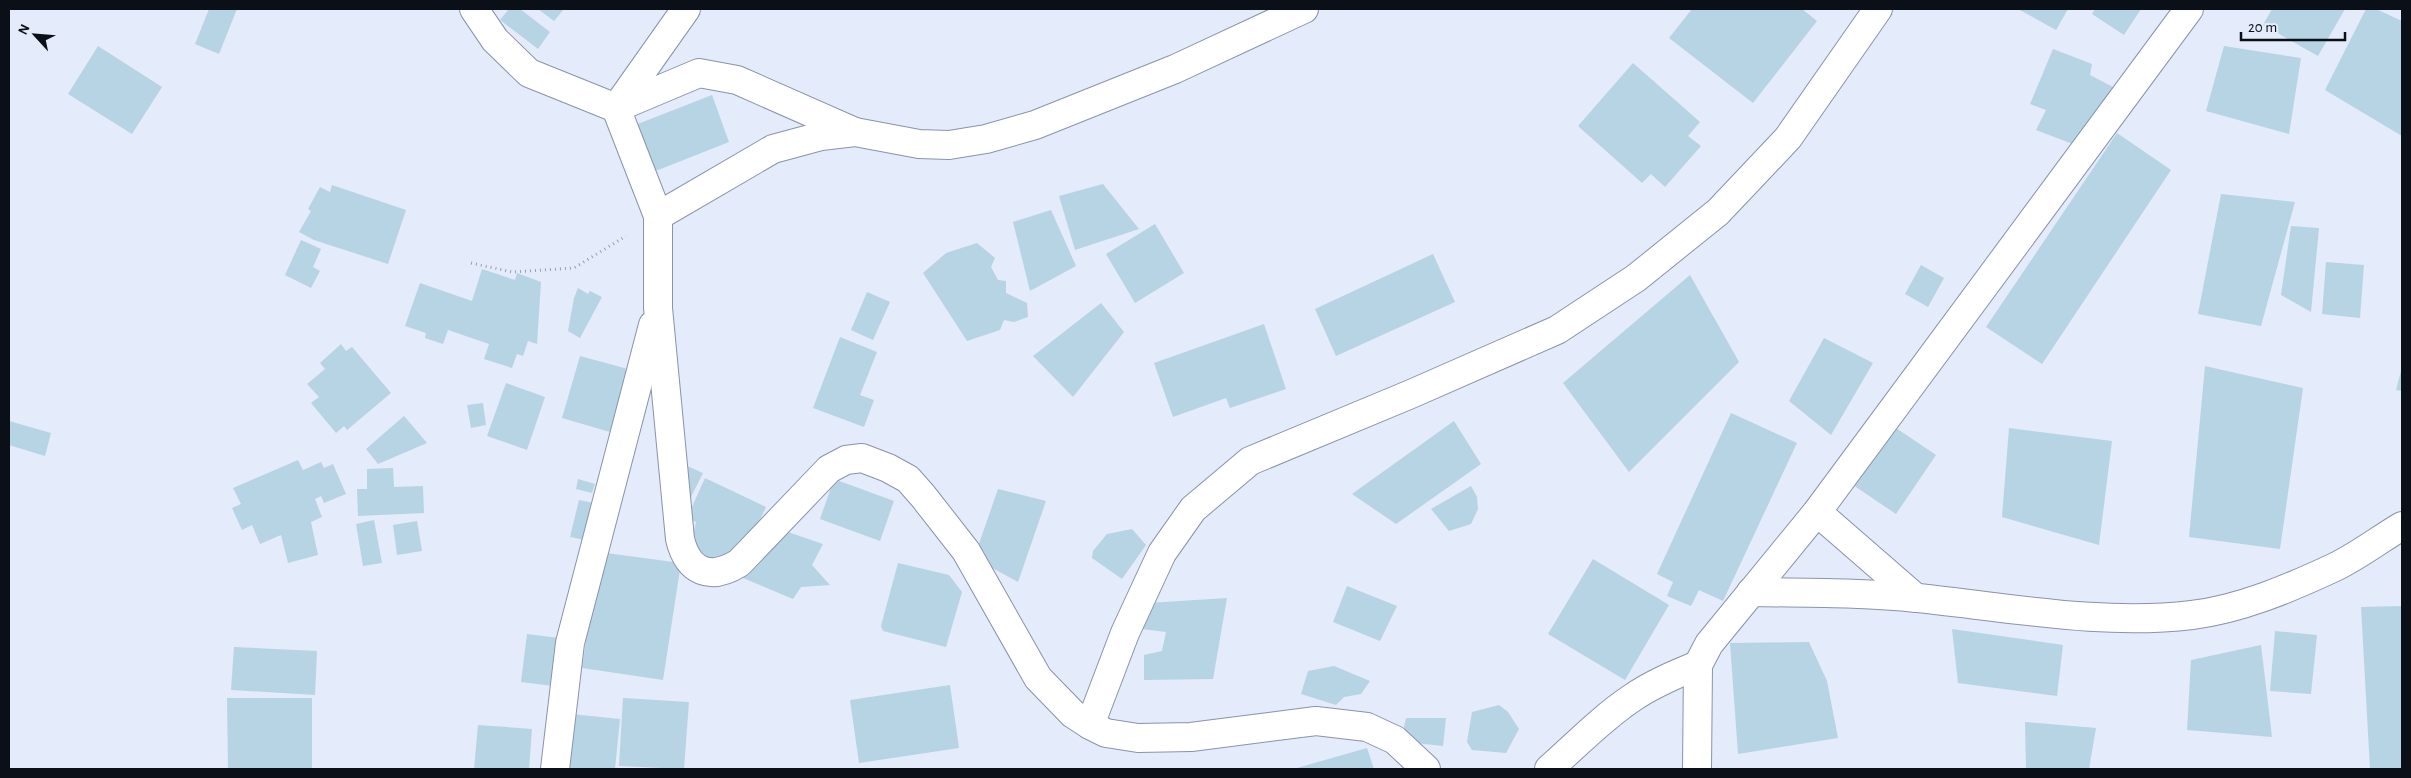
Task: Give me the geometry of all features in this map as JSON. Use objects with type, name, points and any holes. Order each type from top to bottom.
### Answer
[{"type":"street","points":[[474,9],[495,40],[529,73],[616,108],[699,73],[737,80],[855,132],[919,144],[949,145],[986,140],[1035,125],[1176,69],[1304,9]]},
{"type":"street","points":[[616,108],[686,9]]},
{"type":"street","points":[[1090,725],[1126,634],[1162,553],[1193,509],[1250,461],[1412,394],[1557,330],[1636,278],[1718,212],[1788,138],[1878,9]]},
{"type":"street","points":[[1696,769],[1698,665],[1709,644],[1817,512],[2189,9]]},
{"type":"street","points":[[616,108],[658,216],[658,308],[680,539],[683,554],[694,565],[706,572],[712,572],[726,571],[739,563],[829,469],[846,460],[862,458],[888,468],[908,479],[924,496],[966,551],[1038,678],[1073,714],[1090,725],[1106,733],[1138,738],[1191,736],[1316,721],[1367,727],[1395,740],[1426,769]]},
{"type":"street","points":[[658,216],[773,149],[821,136],[855,132]]},
{"type":"street","points":[[554,769],[570,643],[658,308]]},
{"type":"street","points":[[1817,512],[1916,598]]},
{"type":"street","points":[[1751,592],[1843,593],[1916,598],[2069,616],[2117,619],[2192,615],[2249,602],[2336,566],[2402,526]]},
{"type":"street","points":[[1550,769],[1604,718],[1632,697],[1668,677],[1698,665]]},
{"type":"path","points":[[471,263],[512,272],[574,268],[658,216]]},
{"type":"building","points":[[209,9],[237,9],[219,54],[195,44]]},
{"type":"building","points":[[509,9],[520,9],[550,32],[538,49],[500,20]]},
{"type":"building","points":[[538,9],[564,9],[554,21]]},
{"type":"building","points":[[1692,9],[1802,9],[1817,21],[1753,103],[1669,38]]},
{"type":"building","points":[[2018,9],[2068,9],[2056,30]]},
{"type":"building","points":[[2095,9],[2141,9],[2124,35],[2092,14]]},
{"type":"building","points":[[2272,9],[2345,9],[2318,56],[2263,25]]},
{"type":"building","points":[[2366,9],[2376,9],[2402,21],[2402,136],[2325,90]]},
{"type":"building","points":[[98,46],[162,87],[132,134],[68,94]]},
{"type":"building","points":[[2224,46],[2301,58],[2289,134],[2206,111]]},
{"type":"building","points":[[2053,49],[2092,64],[2090,75],[2113,87],[2078,146],[2036,130],[2046,110],[2030,104]]},
{"type":"building","points":[[1633,63],[1700,122],[1688,136],[1701,146],[1665,187],[1651,174],[1642,183],[1578,126]]},
{"type":"building","points":[[712,95],[729,142],[648,174],[630,127]]},
{"type":"building","points":[[2117,133],[2171,170],[2042,364],[1986,327]]},
{"type":"building","points":[[1103,184],[1139,229],[1075,250],[1059,196]]},
{"type":"building","points":[[332,185],[406,210],[388,264],[314,240],[299,232],[311,211],[308,209],[320,187],[330,192]]},
{"type":"building","points":[[2221,194],[2295,202],[2261,326],[2198,314]]},
{"type":"building","points":[[1051,210],[1076,266],[1030,291],[1013,222]]},
{"type":"building","points":[[1155,224],[1184,273],[1135,303],[1106,254]]},
{"type":"building","points":[[2291,226],[2319,228],[2311,312],[2281,295]]},
{"type":"building","points":[[301,240],[321,249],[313,267],[320,271],[311,288],[285,275]]},
{"type":"building","points":[[977,243],[995,258],[991,267],[998,280],[1006,281],[1006,293],[1027,303],[1028,317],[1014,322],[1004,320],[1000,330],[967,341],[923,273],[946,253]]},
{"type":"building","points":[[1433,254],[1455,302],[1336,356],[1315,309]]},
{"type":"building","points":[[2326,262],[2364,265],[2360,318],[2322,314]]},
{"type":"building","points":[[1921,265],[1944,278],[1928,307],[1905,294]]},
{"type":"building","points":[[482,269],[515,280],[517,273],[541,282],[537,344],[528,341],[523,356],[517,354],[512,368],[484,359],[489,344],[448,330],[443,344],[425,338],[426,333],[405,326],[420,283],[472,301]]},
{"type":"building","points":[[1690,275],[1739,362],[1629,472],[1563,383]]},
{"type":"building","points":[[578,288],[588,294],[590,291],[602,297],[580,338],[568,331],[574,298]]},
{"type":"building","points":[[867,292],[890,302],[873,340],[851,330]]},
{"type":"building","points":[[1101,303],[1124,332],[1073,397],[1033,356]]},
{"type":"building","points":[[1264,324],[1286,389],[1230,408],[1226,398],[1173,417],[1154,363]]},
{"type":"building","points":[[840,337],[877,352],[860,395],[874,400],[864,427],[813,408]]},
{"type":"building","points":[[1824,338],[1873,363],[1831,435],[1789,401]]},
{"type":"building","points":[[341,344],[346,351],[352,347],[391,393],[347,430],[344,426],[336,433],[311,403],[319,397],[307,384],[325,369],[320,363]]},
{"type":"building","points":[[580,356],[628,369],[610,432],[562,418]]},
{"type":"building","points":[[2205,366],[2303,388],[2280,549],[2189,537]]},
{"type":"building","points":[[2402,367],[2402,391],[2396,390]]},
{"type":"building","points":[[506,383],[545,397],[527,450],[487,436]]},
{"type":"building","points":[[483,403],[486,425],[471,428],[467,405]]},
{"type":"building","points":[[1731,413],[1797,443],[1723,601],[1699,590],[1691,606],[1667,596],[1673,582],[1657,574]]},
{"type":"building","points":[[404,416],[427,443],[378,464],[366,449]]},
{"type":"building","points":[[9,421],[51,433],[45,456],[9,445]]},
{"type":"building","points":[[1454,421],[1481,464],[1396,524],[1352,494]]},
{"type":"building","points":[[1893,426],[1936,455],[1896,514],[1853,485]]},
{"type":"building","points":[[2009,428],[2112,441],[2099,545],[2002,517]]},
{"type":"building","points":[[298,460],[303,470],[321,462],[324,468],[333,464],[346,494],[324,503],[321,496],[315,499],[322,517],[311,522],[318,555],[288,563],[281,535],[260,544],[252,525],[242,530],[232,508],[241,504],[233,488]]},
{"type":"building","points":[[678,462],[703,473],[686,507]]},
{"type":"building","points":[[393,468],[394,487],[423,486],[424,513],[358,516],[357,489],[367,489],[367,469]]},
{"type":"building","points":[[705,478],[766,507],[747,547],[711,561],[701,554],[695,544],[693,535],[696,522],[687,518]]},
{"type":"building","points":[[578,479],[595,484],[592,493],[576,489]]},
{"type":"building","points":[[834,479],[894,501],[880,541],[820,519]]},
{"type":"building","points":[[1471,486],[1477,497],[1478,509],[1471,524],[1449,531],[1431,509]]},
{"type":"building","points":[[998,489],[1046,501],[1018,582],[974,558]]},
{"type":"building","points":[[579,500],[598,504],[590,541],[570,537]]},
{"type":"building","points":[[374,520],[382,563],[363,566],[356,524]]},
{"type":"building","points":[[417,521],[422,551],[397,555],[393,525]]},
{"type":"building","points":[[1132,529],[1146,545],[1122,579],[1092,558],[1093,551],[1107,534]]},
{"type":"building","points":[[782,530],[823,544],[812,565],[830,585],[801,587],[793,599],[743,578]]},
{"type":"building","points":[[599,552],[681,563],[663,680],[582,668]]},
{"type":"building","points":[[1593,559],[1669,605],[1625,680],[1548,634]]},
{"type":"building","points":[[898,563],[949,575],[962,592],[946,647],[883,631],[881,626]]},
{"type":"building","points":[[1347,586],[1397,606],[1380,641],[1333,622]]},
{"type":"building","points":[[1227,598],[1213,679],[1144,680],[1144,655],[1162,651],[1166,632],[1142,629],[1148,603]]},
{"type":"building","points":[[2402,606],[2402,769],[2370,769],[2361,607]]},
{"type":"building","points":[[1952,629],[2063,645],[2057,696],[1958,683]]},
{"type":"building","points":[[2275,631],[2317,635],[2311,694],[2270,691]]},
{"type":"building","points":[[527,634],[559,638],[553,686],[521,682]]},
{"type":"building","points":[[1809,642],[1827,681],[1838,738],[1738,754],[1730,643]]},
{"type":"building","points":[[2261,645],[2272,737],[2187,730],[2191,660]]},
{"type":"building","points":[[234,647],[317,651],[315,695],[231,690]]},
{"type":"building","points":[[1334,666],[1370,681],[1361,694],[1344,697],[1336,705],[1301,694],[1308,671]]},
{"type":"building","points":[[950,685],[959,748],[859,763],[850,700]]},
{"type":"building","points":[[227,698],[312,698],[312,769],[228,769]]},
{"type":"building","points":[[623,698],[689,702],[684,769],[619,766]]},
{"type":"building","points":[[1499,705],[1508,712],[1519,729],[1506,753],[1472,750],[1467,742],[1472,712]]},
{"type":"building","points":[[571,714],[620,719],[615,769],[565,769]]},
{"type":"building","points":[[1406,718],[1446,718],[1443,746],[1405,742],[1403,731]]},
{"type":"building","points":[[2025,722],[2096,728],[2089,769],[2026,769]]},
{"type":"building","points":[[478,725],[532,729],[529,769],[474,769]]},
{"type":"building","points":[[1367,748],[1374,769],[1297,768]]}]
